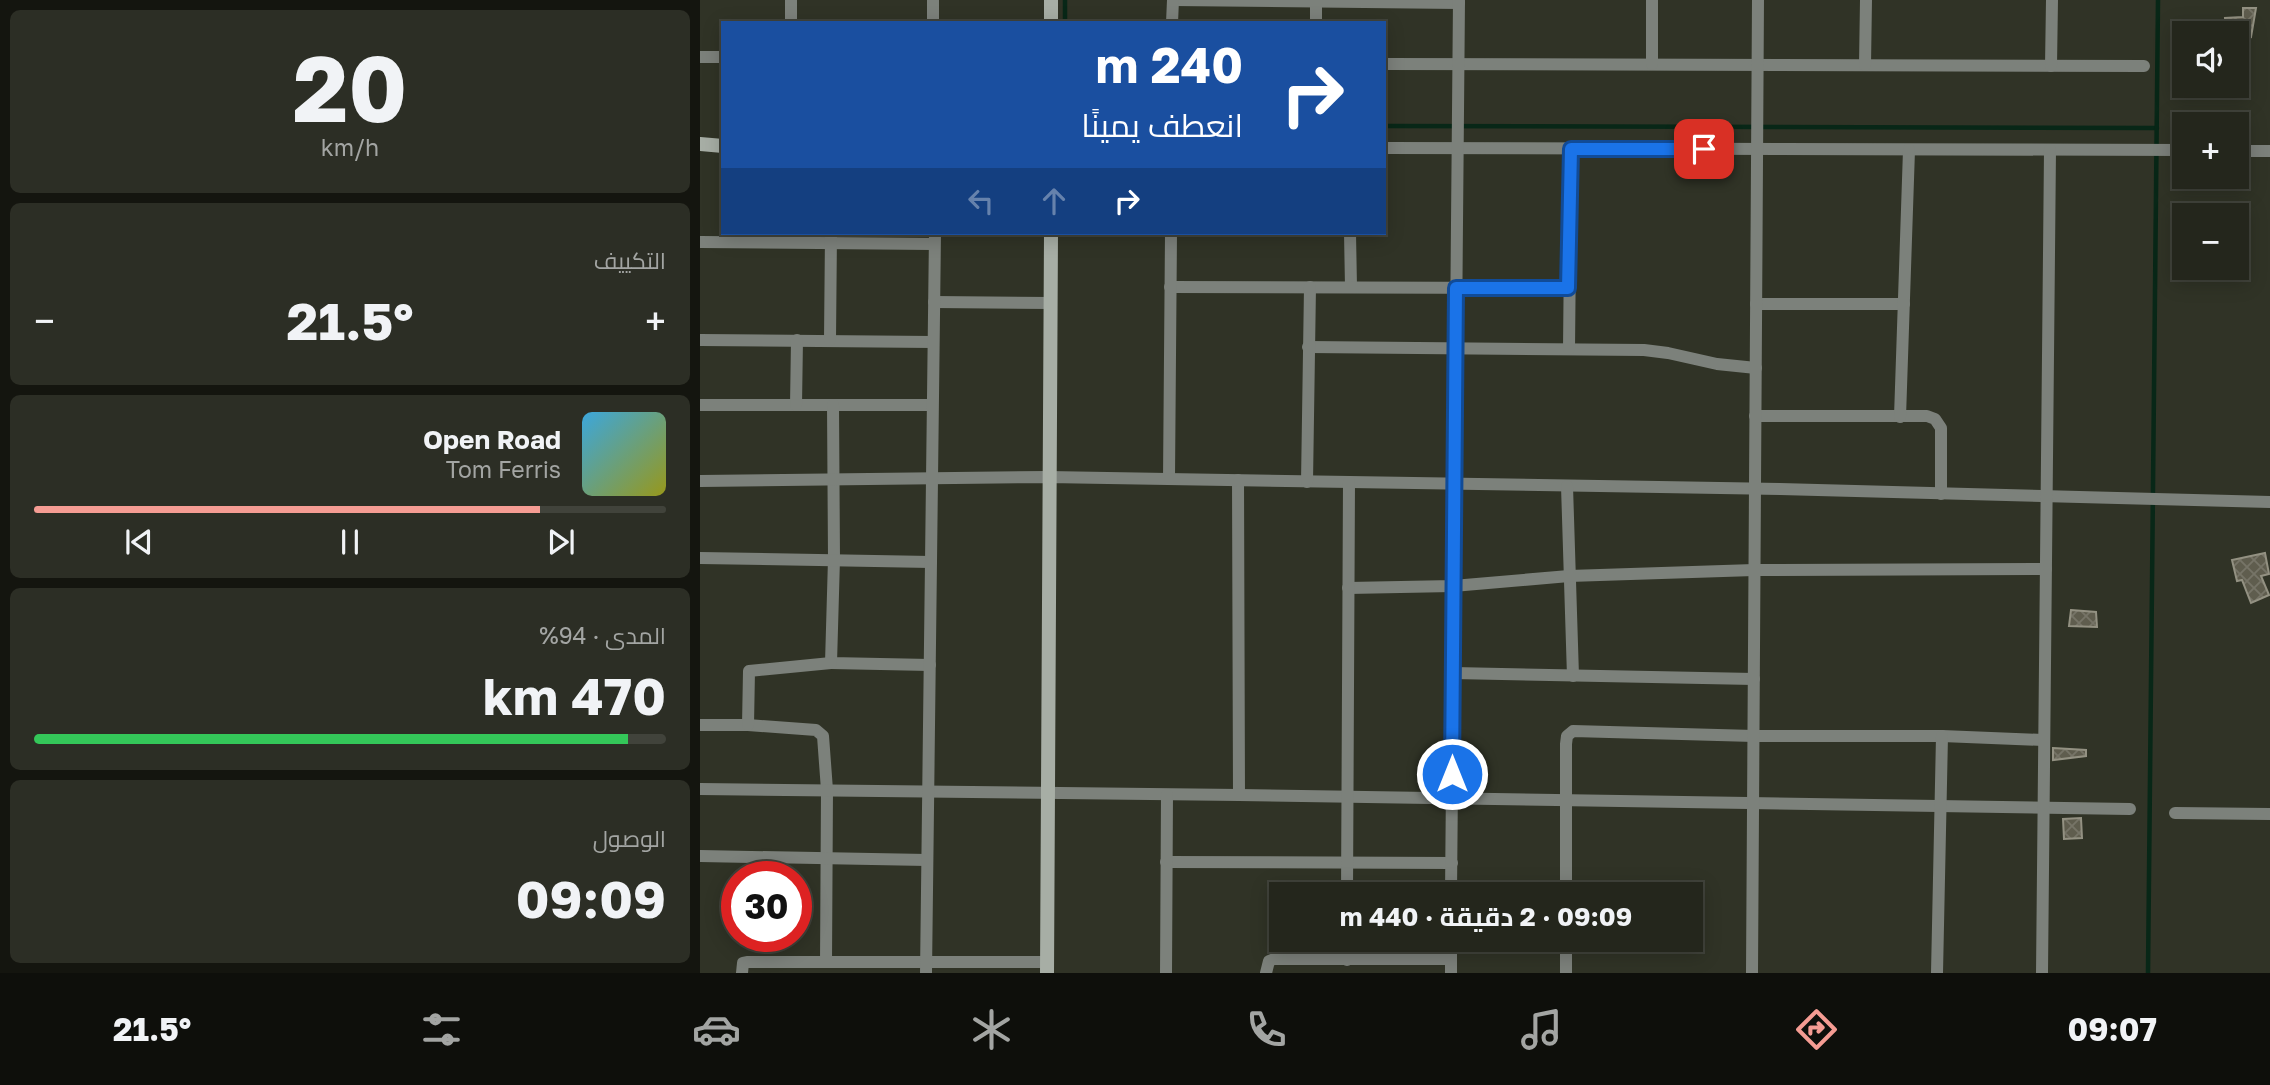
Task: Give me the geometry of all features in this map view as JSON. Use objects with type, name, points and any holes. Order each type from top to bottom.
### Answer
[{"type":"main road","points":[[1051,0],[1051,21]]},
{"type":"main road","points":[[700,144],[721,146]]},
{"type":"main road","points":[[1047,967],[1051,235]]},
{"type":"street","points":[[791,0],[791,21]]},
{"type":"street","points":[[933,0],[933,21]]},
{"type":"street","points":[[1172,21],[1172,0],[1459,1],[1451,882]]},
{"type":"street","points":[[1652,64],[1653,0]]},
{"type":"street","points":[[1752,973],[1758,0]]},
{"type":"street","points":[[1865,65],[1866,0]]},
{"type":"street","points":[[2051,66],[2052,0]]},
{"type":"street","points":[[1316,1],[1316,21]]},
{"type":"street","points":[[700,57],[721,57]]},
{"type":"street","points":[[1386,64],[2144,66]]},
{"type":"street","points":[[1386,148],[2172,150]]},
{"type":"street","points":[[1569,349],[1571,149]]},
{"type":"street","points":[[1900,417],[1909,150]]},
{"type":"street","points":[[2042,973],[2050,150]]},
{"type":"street","points":[[2249,151],[2270,151]]},
{"type":"street","points":[[1169,479],[1171,235]]},
{"type":"street","points":[[1350,235],[1351,288]]},
{"type":"street","points":[[830,340],[831,238]]},
{"type":"street","points":[[700,242],[935,238],[926,967]]},
{"type":"street","points":[[1170,287],[1568,288]]},
{"type":"street","points":[[1307,482],[1310,287]]},
{"type":"street","points":[[934,302],[1050,303]]},
{"type":"street","points":[[1756,304],[1904,304]]},
{"type":"street","points":[[700,340],[933,342]]},
{"type":"street","points":[[796,405],[797,340]]},
{"type":"street","points":[[1308,347],[1656,351],[1717,364],[1756,368]]},
{"type":"street","points":[[700,405],[932,405]]},
{"type":"street","points":[[831,663],[834,559],[833,405]]},
{"type":"street","points":[[1755,416],[1927,416],[1935,419],[1941,428],[1941,494]]},
{"type":"street","points":[[700,481],[1048,477],[1755,489],[2270,502]]},
{"type":"street","points":[[1237,480],[1239,795]]},
{"type":"street","points":[[1348,882],[1349,482]]},
{"type":"street","points":[[1567,486],[1573,676]]},
{"type":"street","points":[[700,558],[931,562]]},
{"type":"street","points":[[1348,588],[1453,586],[1569,576],[1754,570],[2046,569]]},
{"type":"street","points":[[748,724],[749,671],[831,663],[930,665]]},
{"type":"street","points":[[1453,673],[1754,679]]},
{"type":"street","points":[[700,725],[748,724],[820,732],[824,736],[828,857],[826,962]]},
{"type":"street","points":[[1566,882],[1566,744],[1567,736],[1573,731],[2043,740]]},
{"type":"street","points":[[1937,973],[1942,736]]},
{"type":"street","points":[[700,789],[2130,809]]},
{"type":"street","points":[[1167,795],[1167,973]]},
{"type":"street","points":[[2175,813],[2270,814]]},
{"type":"street","points":[[700,856],[927,860]]},
{"type":"street","points":[[1166,862],[1452,863]]},
{"type":"street","points":[[1347,952],[1347,960]]},
{"type":"street","points":[[1451,952],[1451,973]]},
{"type":"street","points":[[1566,952],[1566,973]]},
{"type":"street","points":[[1266,973],[1269,961],[1274,959],[1451,959]]},
{"type":"street","points":[[742,973],[743,963],[748,961],[926,967],[1047,967]]},
{"type":"building","points":[[2243,8],[2256,8],[2251,37],[2249,21],[2225,21],[2225,18],[2243,17]]},
{"type":"building","points":[[2265,553],[2269,574],[2261,576],[2269,595],[2251,603],[2242,580],[2237,581],[2232,560]]},
{"type":"building","points":[[2071,610],[2096,612],[2097,627],[2069,626]]},
{"type":"building","points":[[2053,748],[2086,750],[2086,756],[2053,760]]},
{"type":"building","points":[[2081,818],[2082,838],[2064,839],[2063,819]]},
{"type":"waterway","points":[[1065,0],[1065,21]]},
{"type":"waterway","points":[[2148,973],[2158,0]]},
{"type":"waterway","points":[[1386,126],[2157,128]]},
{"type":"route","points":[[1452,774],[1456,288],[1568,288],[1571,149],[1704,149]]}]
